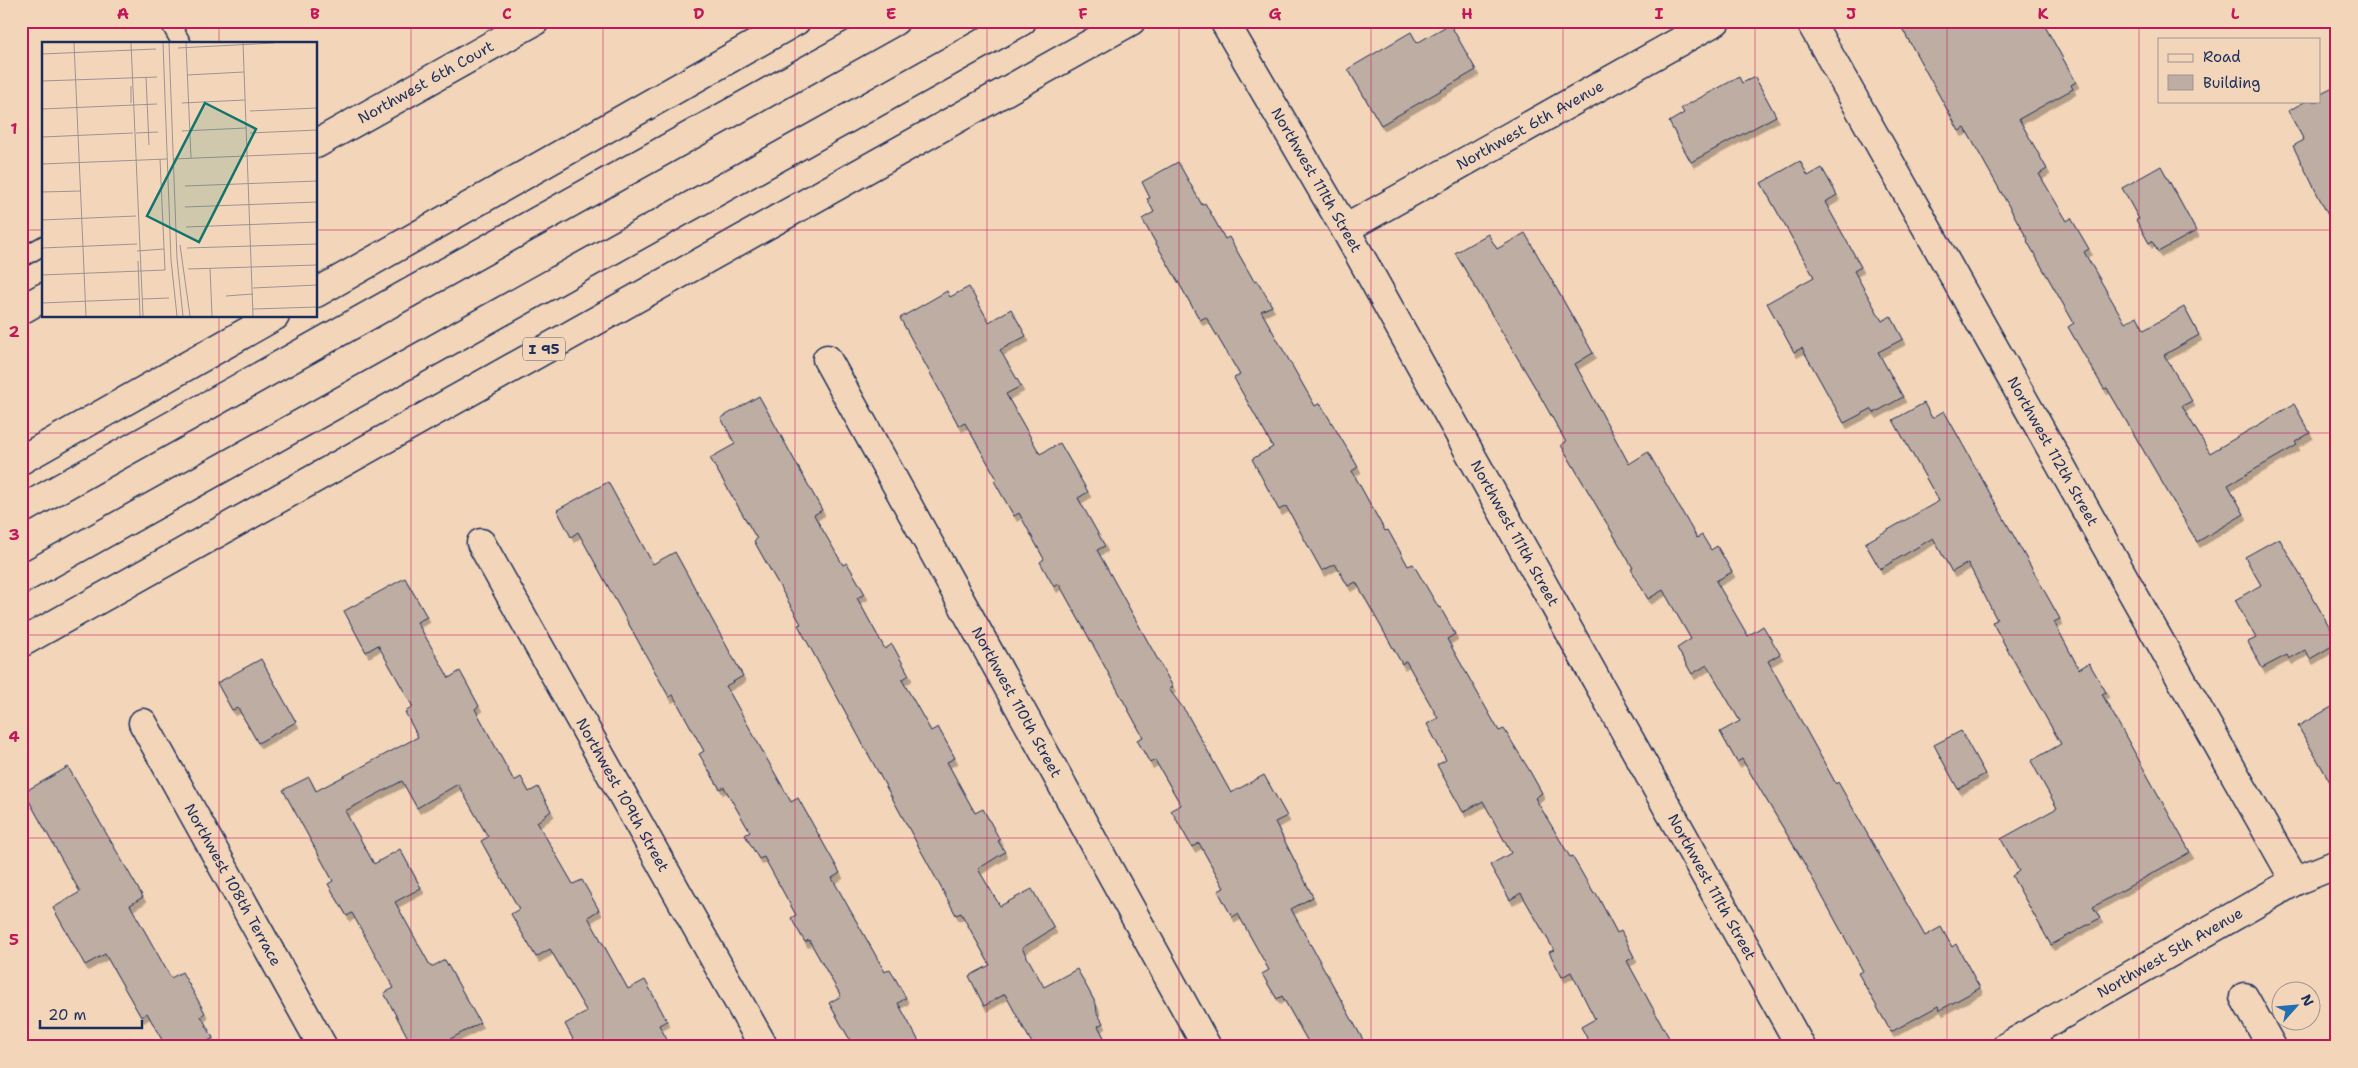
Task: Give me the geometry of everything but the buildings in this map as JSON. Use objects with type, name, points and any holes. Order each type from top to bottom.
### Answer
[{"type":"main road","name":"Northwest 6th Court","points":[[318,143],[535,21]]},
{"type":"main road","points":[[318,292],[796,21]]},
{"type":"main road","points":[[21,510],[895,21]]},
{"type":"main road","points":[[21,580],[1022,21]]},
{"type":"main road","name":"I 95","points":[[21,643],[1131,21]]},
{"type":"main road","name":"Northwest 111th Street","points":[[1224,21],[1345,229],[1801,1047]]},
{"type":"main road","name":"Northwest 6th Avenue","points":[[1345,229],[1716,21]]},
{"type":"main road","name":"Northwest 112th Street","points":[[1810,21],[2295,881]]},
{"type":"main road","points":[[21,310],[42,298]]},
{"type":"main road","points":[[21,460],[271,318]]},
{"type":"main road","name":"Northwest 110th Street","points":[[826,359],[1208,1047]]},
{"type":"main road","name":"Northwest 109th Street","points":[[481,543],[764,1047]]},
{"type":"main road","name":"Northwest 108th Terrace","points":[[143,723],[323,1047]]},
{"type":"main road","name":"Northwest 5th Avenue","points":[[2006,1047],[2039,1039],[2295,881],[2337,864]]},
{"type":"main road","points":[[2244,996],[2272,1047]]},
{"type":"lane","points":[[169,21],[181,42]]},
{"type":"lane","points":[[21,258],[42,246]]}]
